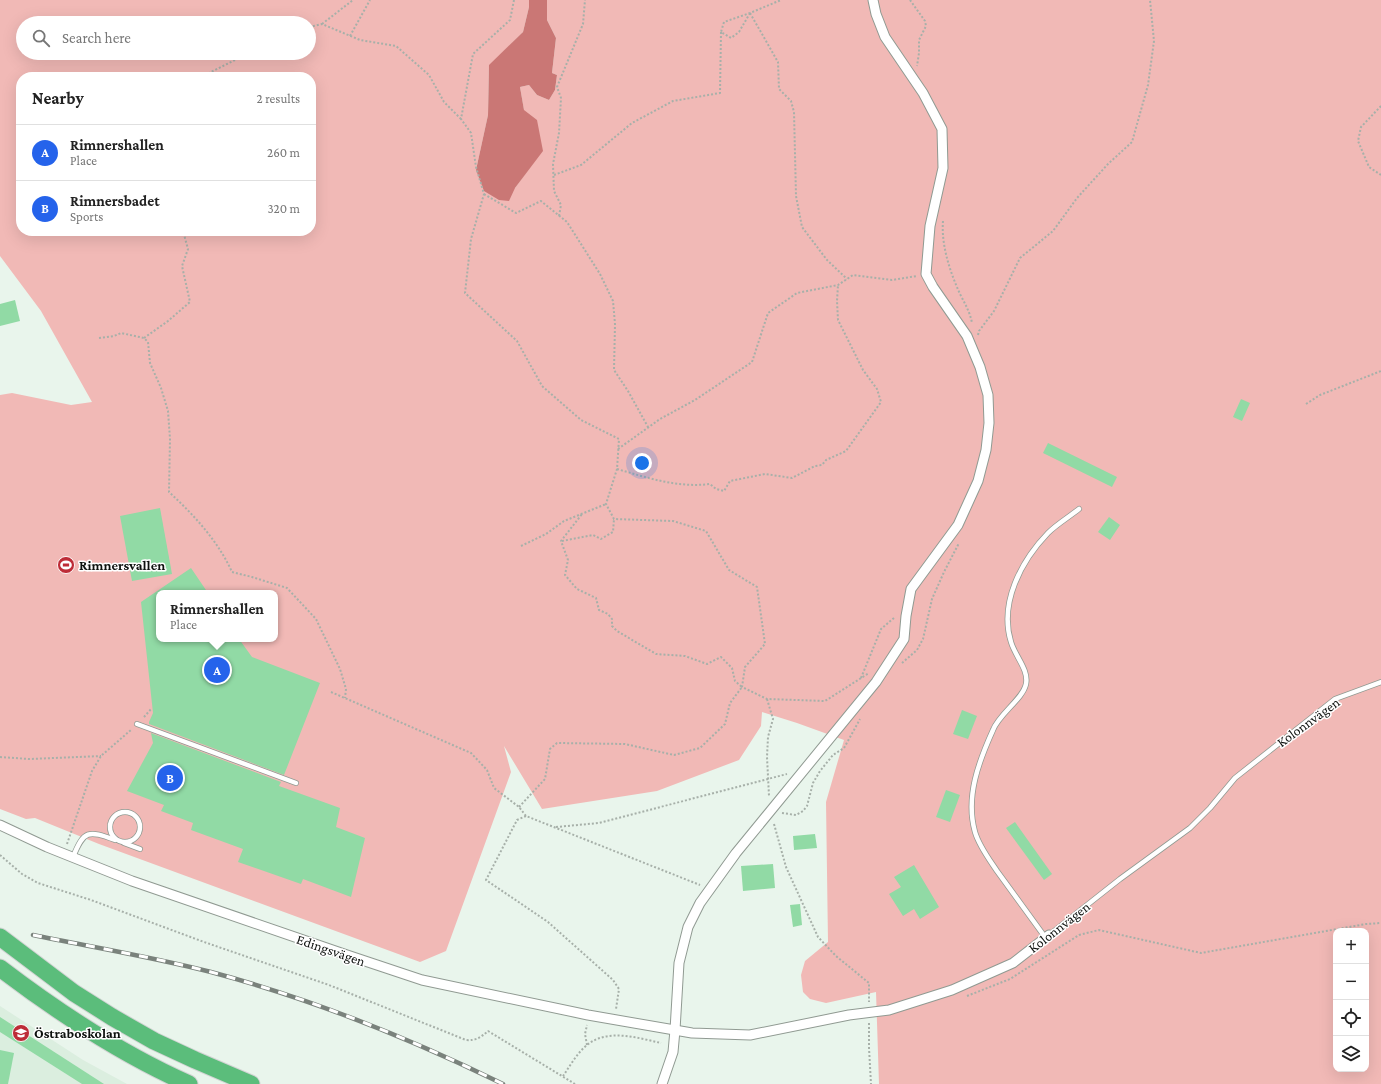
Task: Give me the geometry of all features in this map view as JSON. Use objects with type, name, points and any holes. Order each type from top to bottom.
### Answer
[{"type":"highway","points":[[0,937],[74,993],[112,1017],[154,1041],[251,1084]]},
{"type":"highway","points":[[0,968],[61,1013],[99,1037],[144,1063],[189,1084]]},
{"type":"street","points":[[662,1084],[673,1052],[676,1030],[679,963],[688,927],[700,903],[736,853],[876,682],[904,639],[911,589],[958,525],[978,481],[986,450],[989,423],[988,395],[980,367],[967,336],[933,287],[926,274],[930,226],[942,168],[942,129],[923,92],[885,37],[876,14],[873,0]]},
{"type":"street","name":"Edingsvägen","points":[[0,825],[75,853],[132,881],[347,956],[422,980],[588,1015],[676,1030]]},
{"type":"street","name":"Kolonnvägen","points":[[676,1030],[692,1033],[750,1035],[849,1015],[869,1014],[889,1010],[952,990],[1013,963],[1047,936]]},
{"type":"lane","points":[[1047,936],[983,850],[975,832],[972,818],[972,798],[974,780],[994,726],[1021,694],[1026,684],[1026,672],[1018,660],[1011,643],[1008,629],[1008,609],[1012,592],[1022,569],[1033,550],[1049,532],[1079,509]]},
{"type":"lane","name":"Kolonnvägen","points":[[1047,936],[1120,879],[1190,828],[1210,808],[1235,778],[1335,699],[1381,682]]},
{"type":"lane","points":[[137,724],[296,783]]},
{"type":"lane","points":[[120,813],[130,813],[138,820],[140,830],[135,839],[120,842],[115,839],[110,830],[112,820],[120,813]]},
{"type":"lane","points":[[75,853],[79,842],[88,835],[101,835],[140,849]]},
{"type":"path","points":[[316,25],[322,24],[353,0]]},
{"type":"path","points":[[350,36],[370,0]]},
{"type":"path","points":[[462,120],[474,54],[510,20],[514,0]]},
{"type":"path","points":[[559,216],[561,205],[554,191],[553,164],[559,133],[561,98],[557,87],[583,24],[585,0]]},
{"type":"path","points":[[554,175],[581,165],[632,124],[674,101],[720,93],[721,32],[724,22],[781,0]]},
{"type":"path","points":[[721,32],[731,38],[739,32],[750,13]]},
{"type":"path","points":[[750,13],[778,62],[779,89],[791,100],[794,112],[796,196],[802,228],[827,260],[847,279]]},
{"type":"path","points":[[322,24],[360,40],[396,46],[428,75],[444,102],[462,120],[471,133],[476,167],[484,194],[471,239],[465,294],[517,341],[542,386],[581,420],[619,439],[617,469],[606,504],[614,519],[613,532],[601,539],[593,535],[561,541]]},
{"type":"path","points":[[211,72],[235,60]]},
{"type":"path","points":[[1381,106],[1361,127],[1358,141],[1369,167],[1381,175]]},
{"type":"path","points":[[484,194],[516,213],[541,201],[567,222],[600,274],[613,301],[615,324],[614,370],[628,391],[648,427]]},
{"type":"path","points":[[144,338],[168,321],[190,302],[182,266],[188,249],[184,236]]},
{"type":"path","points":[[618,449],[660,419],[695,400],[752,362],[768,312],[797,293],[838,285],[853,275],[892,280],[926,274]]},
{"type":"path","points":[[617,469],[658,481],[695,486],[710,484],[716,489],[724,491],[730,481],[765,474],[792,478],[815,466],[822,465],[826,460],[846,451],[881,402],[877,389],[863,370],[838,320],[838,285]]},
{"type":"path","points":[[99,338],[114,336],[121,333],[144,338],[148,342],[150,363],[161,388],[168,411],[170,439],[169,492],[193,514],[226,560],[232,572],[287,588],[316,619],[340,669],[346,689],[345,698]]},
{"type":"path","points":[[1306,404],[1320,395],[1381,371]]},
{"type":"path","points":[[521,546],[546,534],[564,521],[606,504]]},
{"type":"path","points":[[561,541],[582,514]]},
{"type":"path","points":[[519,807],[545,779],[550,748],[557,743],[625,744],[674,755],[700,748],[725,724],[730,703],[742,687],[745,667],[765,644],[757,586],[729,570],[706,531],[673,520],[614,519]]},
{"type":"path","points":[[561,541],[568,560],[565,575],[577,590],[596,598],[599,610],[608,614],[612,618],[612,626],[617,631],[656,654],[685,656],[707,664],[720,657],[732,668],[735,681],[742,687],[767,699],[825,701],[890,659]]},
{"type":"path","points":[[861,678],[881,629],[908,606]]},
{"type":"path","points":[[331,692],[471,753],[487,770],[494,788],[519,807],[526,816],[710,889]]},
{"type":"path","points":[[767,699],[773,719],[768,737],[767,757],[770,812],[786,867],[818,937],[836,956],[869,983],[871,1084]]},
{"type":"path","points":[[75,853],[66,845],[92,771],[101,756],[137,724],[152,708]]},
{"type":"path","points":[[0,757],[24,760],[101,756]]},
{"type":"path","points":[[554,827],[599,823],[804,769]]},
{"type":"path","points":[[526,816],[517,820],[486,880],[548,922],[613,980],[619,989],[614,1019]]},
{"type":"path","points":[[0,855],[22,874],[38,882],[329,985],[466,1040],[481,1037],[488,1031],[575,1084]]},
{"type":"path","points":[[967,996],[1010,979],[1079,935],[1099,930],[1201,953],[1366,924],[1381,923]]},
{"type":"path","points":[[586,1045],[585,1034],[588,1015]]},
{"type":"path","points":[[651,1025],[663,1048]]},
{"type":"path","points":[[562,1076],[586,1045],[604,1036],[616,1035],[661,1043]]},
{"type":"shaded area","points":[[0,0],[529,0],[529,7],[523,32],[489,66],[488,115],[476,170],[515,188],[533,163],[520,87],[529,85],[537,95],[549,100],[555,90],[557,75],[552,73],[556,38],[547,20],[547,0],[1381,0],[1381,1084],[879,1084],[876,992],[826,1003],[810,999],[803,992],[801,975],[805,961],[828,942],[826,802],[844,740],[762,712],[761,726],[739,760],[657,791],[542,809],[504,746],[511,772],[446,951],[420,962],[99,844],[35,818],[26,819],[0,809],[0,395],[12,393],[71,405],[92,402],[41,311],[0,256]]},
{"type":"shaded area","points":[[529,0],[547,0],[547,20],[556,38],[552,73],[557,75],[555,90],[549,100],[537,95],[529,85],[520,87],[524,110],[537,120],[543,151],[515,188],[509,201],[499,200],[484,191],[476,170],[488,115],[489,65],[523,32],[529,7]]},
{"type":"shaded area","name":"Östraboskolan","points":[[0,1006],[83,1060],[127,1084],[0,1084]]},
{"type":"building","points":[[15,300],[20,321],[0,326],[0,304]]},
{"type":"building","points":[[1241,399],[1250,403],[1242,421],[1233,417]]},
{"type":"building","points":[[1048,443],[1117,477],[1112,487],[1043,453]]},
{"type":"building","points":[[160,508],[172,574],[132,581],[120,516]]},
{"type":"building","points":[[1109,517],[1120,525],[1110,540],[1098,532]]},
{"type":"building","points":[[191,568],[206,590],[159,590]]},
{"type":"building","points":[[156,592],[156,642],[241,642],[252,657],[320,683],[284,775],[149,724],[153,713],[141,602]]},
{"type":"building","points":[[962,710],[977,716],[968,739],[953,734]]},
{"type":"building","points":[[151,733],[281,782],[279,786],[340,808],[336,827],[365,838],[351,897],[303,879],[301,884],[238,862],[243,849],[191,830],[193,823],[161,811],[164,805],[127,791],[153,743]]},
{"type":"building","points":[[946,790],[960,795],[950,822],[936,817]]},
{"type":"building","points":[[1015,822],[1052,874],[1044,880],[1006,828]]},
{"type":"building","points":[[815,834],[817,848],[794,850],[793,836]]},
{"type":"building","points":[[773,864],[775,888],[743,891],[741,866]]},
{"type":"building","points":[[914,865],[939,907],[920,919],[914,909],[903,916],[889,894],[901,887],[894,877]]},
{"type":"building","points":[[800,904],[802,925],[793,927],[790,905]]},
{"type":"building","points":[[0,1017],[104,1084],[82,1084],[0,1032]]},
{"type":"building","points":[[0,1050],[14,1053],[8,1084],[0,1084]]},
{"type":"railway","points":[[33,935],[145,957],[211,972],[286,994],[396,1035],[503,1084]]},
{"type":"place","name":"Rimnersvallen","points":[[66,565]]},
{"type":"place","name":"Rimnershallen","points":[[217,670]]},
{"type":"place","name":"Rimnersbadet","points":[[170,778]]},
{"type":"place","name":"Östraboskolan","points":[[21,1033]]}]
